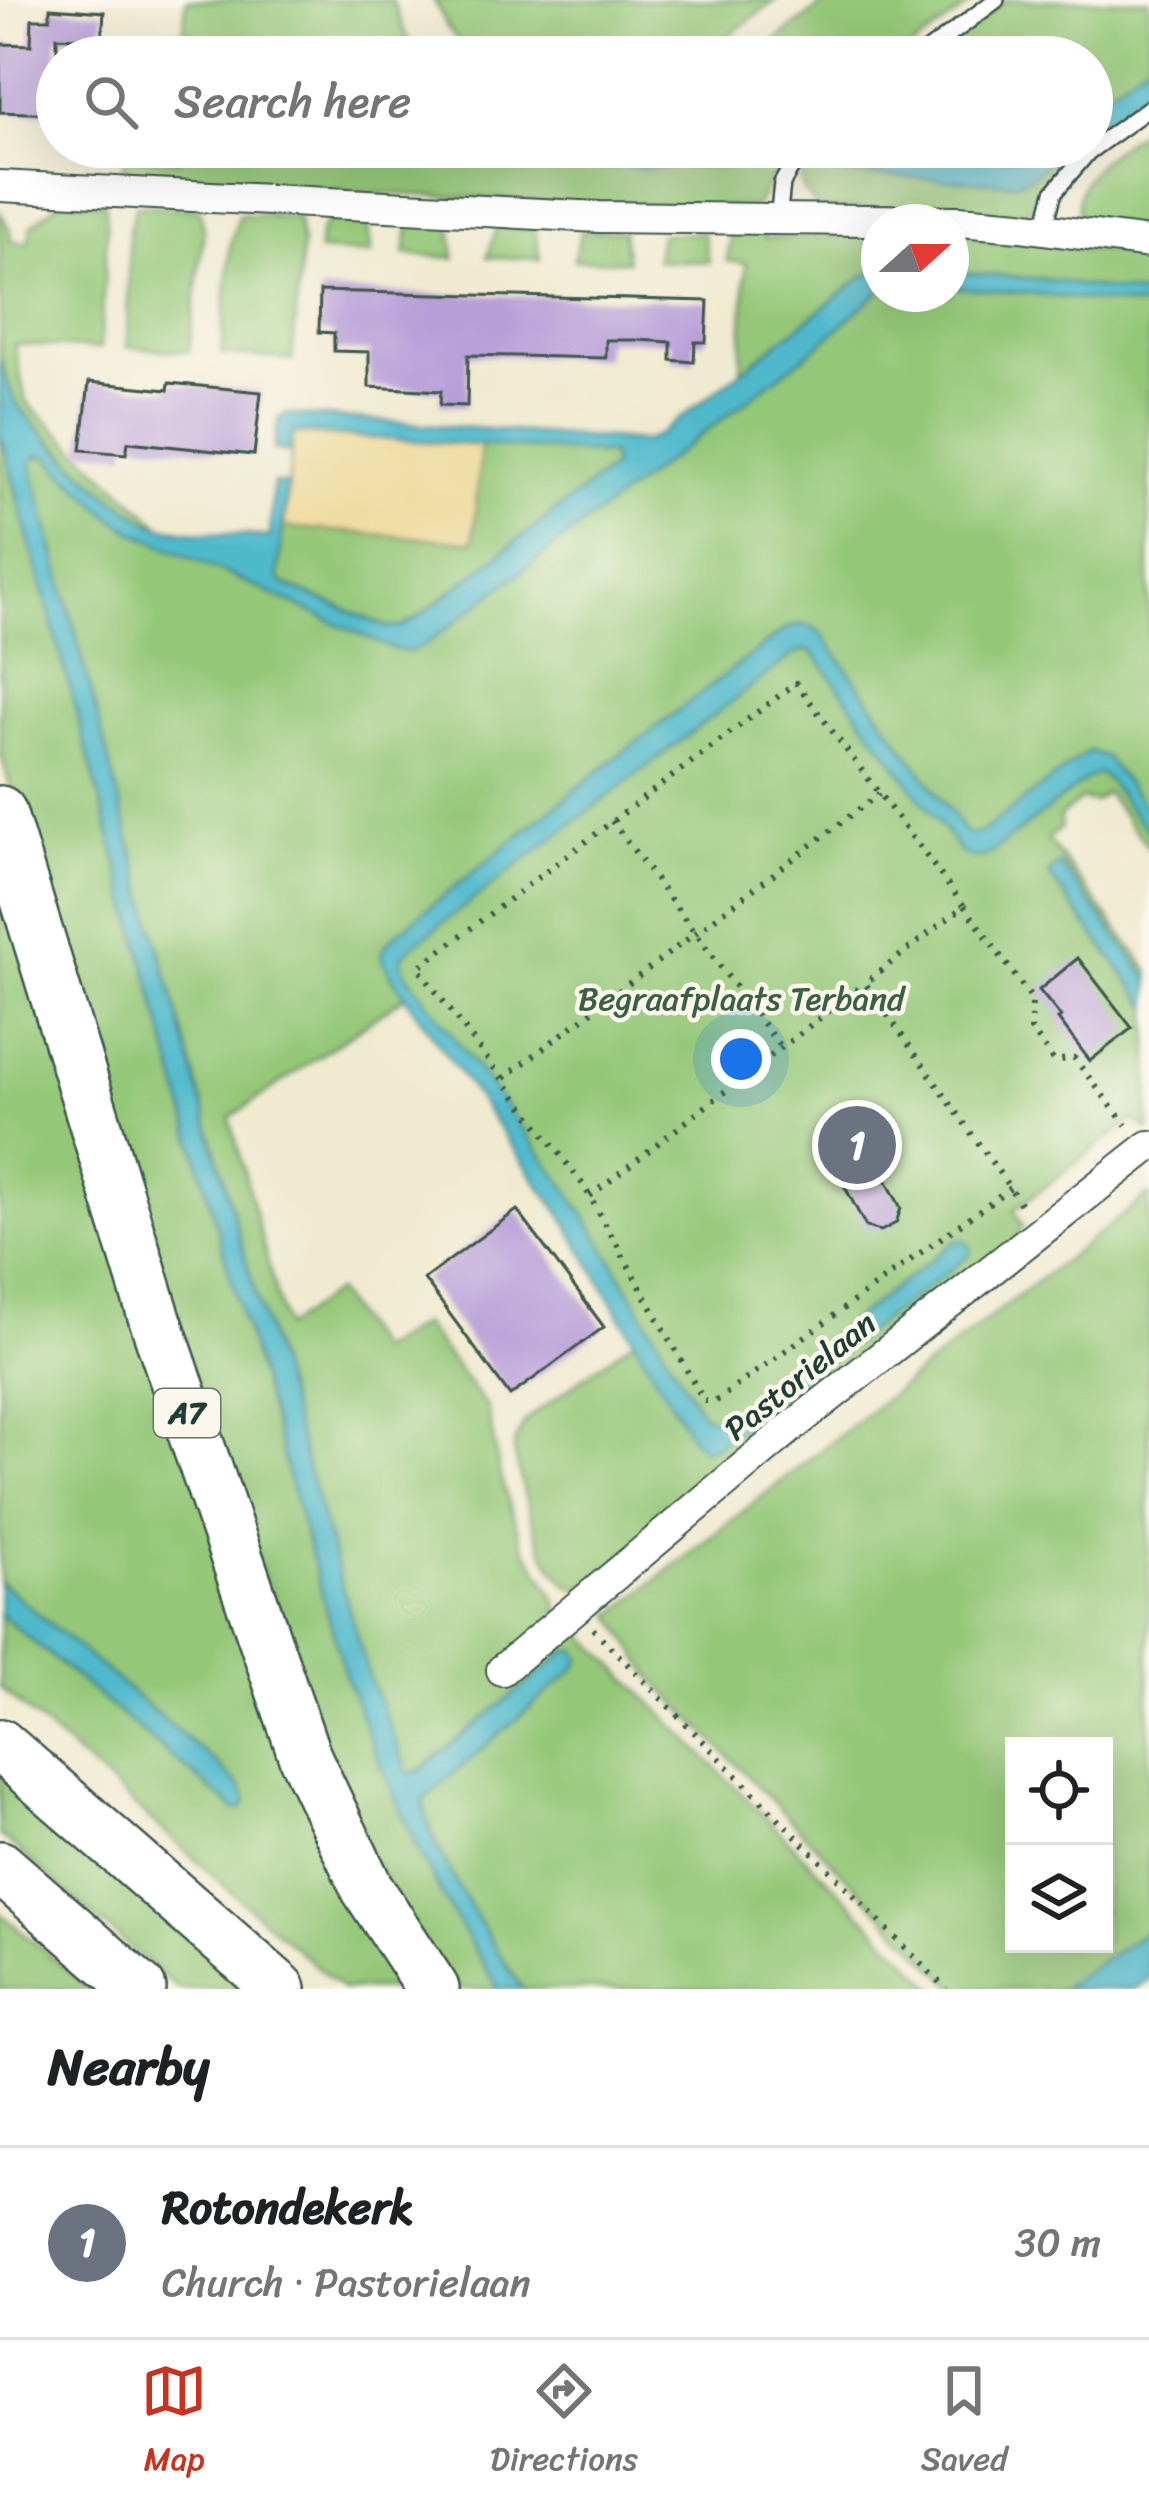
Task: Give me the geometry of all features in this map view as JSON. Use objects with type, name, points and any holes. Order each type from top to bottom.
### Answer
[{"type":"highway","name":"A7","points":[[0,812],[154,1316],[305,1757],[367,1888],[433,1989]]},
{"type":"highway","points":[[0,1745],[280,1989]]},
{"type":"highway","points":[[0,1867],[140,1989]]},
{"type":"street","points":[[0,186],[460,212],[958,221],[1149,243]]},
{"type":"street","name":"Pastorielaan","points":[[502,1670],[789,1429],[1147,1147]]},
{"type":"lane","points":[[948,36],[996,0]]},
{"type":"lane","points":[[1113,134],[1149,108]]},
{"type":"lane","points":[[778,220],[782,183],[791,168]]},
{"type":"lane","points":[[1044,229],[1054,192],[1074,168]]},
{"type":"path","points":[[1010,1188],[716,1401],[704,1401],[590,1196],[418,968],[796,683],[1031,999],[1031,1028],[1054,1061],[1075,1058],[1147,1147]]},
{"type":"path","points":[[503,1079],[879,794]]},
{"type":"path","points":[[612,821],[781,1048]]},
{"type":"path","points":[[590,1196],[964,906]]},
{"type":"path","points":[[865,982],[1040,1232]]},
{"type":"path","points":[[574,1609],[946,1989]]},
{"type":"green space","points":[[186,0],[392,0],[407,36],[183,36]]},
{"type":"green space","points":[[434,0],[776,0],[728,36],[454,36]]},
{"type":"green space","points":[[829,0],[976,0],[928,36],[782,36]]},
{"type":"green space","points":[[1006,0],[1149,0],[1149,60],[1113,87],[1113,36],[959,36]]},
{"type":"green space","points":[[1149,124],[1149,230],[1081,220],[1081,190],[1095,168],[1113,168],[1113,151]]},
{"type":"green space","points":[[776,168],[757,206],[613,205],[130,180],[124,170]]},
{"type":"green space","points":[[804,168],[1019,168],[1030,177],[1042,168],[1060,168],[1026,214],[969,212],[969,204],[818,208],[802,184]]},
{"type":"green space","points":[[62,200],[105,203],[100,349],[14,344],[26,402],[162,527],[97,484],[27,416],[6,379],[0,356],[0,212],[11,241],[28,243],[32,225]]},
{"type":"green space","points":[[136,205],[199,209],[204,229],[189,352],[127,347],[129,231]]},
{"type":"green space","points":[[239,214],[297,217],[302,246],[292,360],[221,354],[230,246]]},
{"type":"green space","points":[[328,219],[367,221],[372,254],[319,251],[320,233]]},
{"type":"green space","points":[[410,223],[451,225],[455,258],[405,254]]},
{"type":"green space","points":[[497,227],[535,229],[540,259],[487,257]]},
{"type":"green space","points":[[763,230],[764,238],[861,233],[861,278],[741,372],[746,263],[727,261],[731,231]]},
{"type":"green space","points":[[581,231],[623,231],[627,261],[574,260]]},
{"type":"green space","points":[[703,233],[709,262],[656,260],[660,234]]},
{"type":"green space","points":[[969,236],[1149,255],[1149,296],[969,273]]},
{"type":"green space","points":[[969,288],[1149,308],[1149,812],[1106,758],[1090,751],[982,832],[966,833],[822,634],[805,626],[787,628],[397,933],[384,957],[405,996],[230,1118],[285,1328],[335,1291],[377,1351],[422,1324],[487,1407],[501,1480],[523,1546],[555,1597],[564,1630],[586,1637],[936,1989],[523,1989],[445,1863],[426,1811],[426,1794],[574,1670],[567,1651],[422,1769],[409,1774],[369,1677],[247,1264],[31,463],[33,458],[46,456],[130,530],[393,649],[410,652],[424,646],[818,346],[861,308],[861,312],[969,312]]},
{"type":"green space","points":[[0,432],[228,1268],[346,1677],[418,1850],[499,1989],[451,1989],[360,1839],[155,1275],[0,751]]},
{"type":"green space","points":[[481,445],[611,454],[613,467],[399,628],[283,584],[278,577],[283,527],[472,542]]},
{"type":"green space","name":"Begraafplaats Terband","points":[[805,633],[983,858],[1098,774],[1149,833],[1149,848],[1106,793],[1094,802],[1082,799],[1060,816],[1060,829],[1047,839],[1149,970],[1149,978],[1061,865],[1049,875],[1149,1007],[1149,1130],[1133,1120],[1014,1210],[1023,1226],[1015,1241],[581,1590],[554,1568],[532,1519],[514,1451],[525,1421],[635,1339],[692,1439],[714,1447],[969,1256],[710,1439],[394,968],[404,939]]},
{"type":"green space","points":[[0,874],[411,1989],[342,1989],[0,1687],[0,1614],[235,1810],[243,1790],[216,1763],[0,1582]]},
{"type":"green space","points":[[1149,1195],[1149,1929],[1060,1989],[956,1989],[653,1679],[612,1615]]},
{"type":"green space","points":[[0,1772],[252,1989],[178,1989],[0,1835]]},
{"type":"green space","points":[[0,1913],[89,1989],[0,1989]]},
{"type":"sand","points":[[293,434],[481,445],[473,542],[284,527]]},
{"type":"water","points":[[1149,60],[1149,87],[1113,114],[1113,87]]},
{"type":"water","points":[[829,168],[1042,168],[1015,183],[832,173]]},
{"type":"water","points":[[969,273],[1149,296],[1149,308],[969,288]]},
{"type":"water","points":[[861,278],[861,308],[818,346],[424,646],[410,652],[393,649],[130,530],[46,456],[38,455],[31,462],[247,1264],[369,1677],[409,1774],[422,1769],[567,1651],[577,1651],[581,1660],[424,1799],[426,1816],[447,1866],[523,1989],[499,1989],[418,1850],[346,1677],[228,1268],[0,432],[0,356],[12,395],[41,431],[104,490],[160,526],[270,537],[273,483],[287,484],[278,576],[283,584],[388,627],[399,628],[417,618],[613,467],[611,454],[297,433],[289,452],[274,449],[279,418],[287,414],[645,441]]},
{"type":"water","points":[[812,626],[822,634],[966,833],[982,832],[1089,751],[1106,758],[1149,812],[1149,833],[1098,774],[994,851],[978,858],[966,856],[813,652],[805,650],[405,952],[401,962],[406,973],[566,1187],[702,1414],[712,1418],[731,1413],[956,1241],[965,1240],[971,1248],[969,1256],[714,1447],[703,1449],[692,1439],[566,1222],[413,1008],[382,953],[397,933],[613,760],[787,628]]},
{"type":"water","points":[[1060,864],[1149,978],[1149,1007],[1048,874]]},
{"type":"water","points":[[0,1582],[216,1763],[243,1790],[247,1801],[243,1809],[236,1810],[0,1614]]},
{"type":"water","points":[[1149,1929],[1149,1979],[1134,1989],[1060,1989]]},
{"type":"building","points":[[50,8],[104,12],[102,36],[36,36],[36,113],[0,112],[0,44],[31,45],[32,19],[50,19]]},
{"type":"building","points":[[320,291],[708,301],[706,342],[695,342],[694,362],[671,360],[671,342],[636,340],[606,340],[606,358],[468,355],[467,406],[440,405],[441,391],[369,387],[369,352],[334,351],[334,333],[319,332]]},
{"type":"building","points":[[89,382],[168,390],[169,383],[261,392],[254,455],[128,442],[126,454],[81,450]]},
{"type":"building","points":[[1078,958],[1132,1028],[1090,1061],[1039,990]]},
{"type":"building","points":[[856,1124],[901,1208],[896,1223],[881,1231],[866,1227],[822,1143]]},
{"type":"building","points":[[517,1210],[604,1327],[510,1396],[424,1279]]},
{"type":"place","name":"Rotondekerk","points":[[857,1145]]}]
